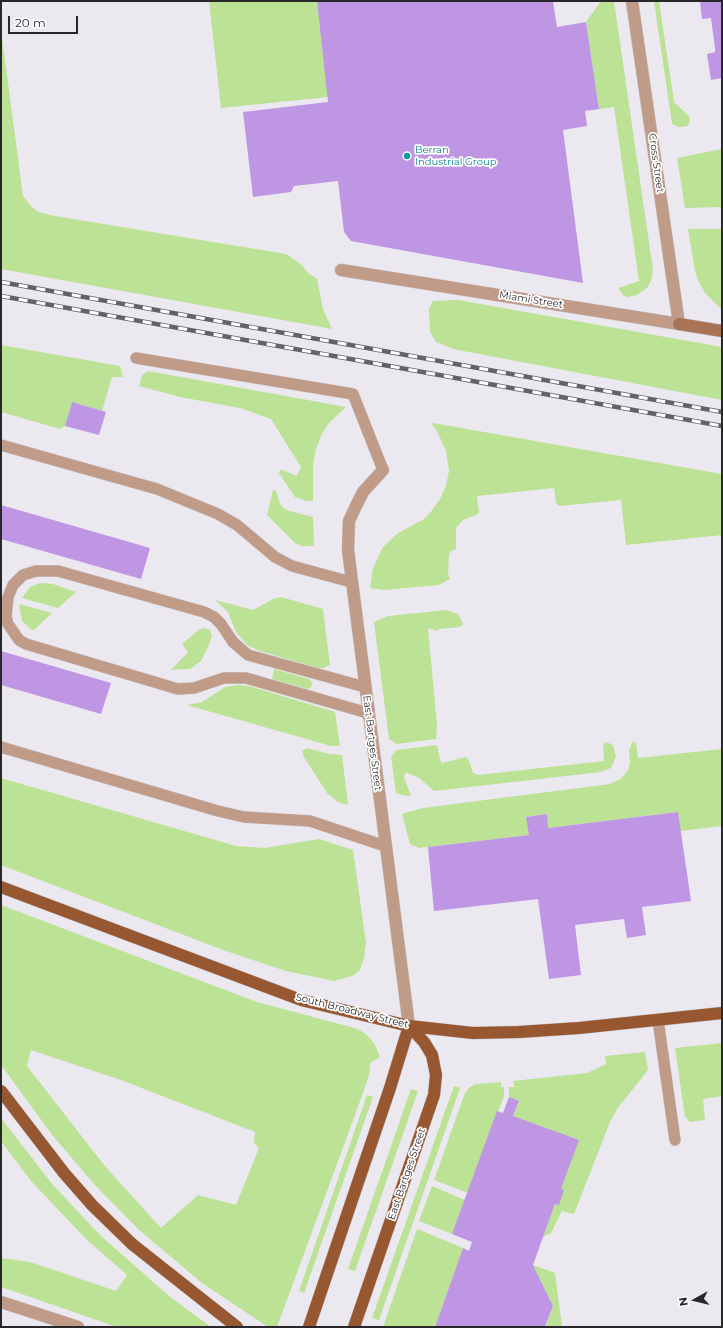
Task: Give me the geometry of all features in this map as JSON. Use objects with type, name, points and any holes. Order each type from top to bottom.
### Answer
[{"type":"main road","name":"South Broadway Street","points":[[1,887],[301,1000],[409,1026],[473,1033],[579,1028],[722,1013]]},
{"type":"main road","name":"East Bartges Street","points":[[309,1327],[390,1088],[409,1026],[424,1042],[432,1055],[436,1075],[434,1095],[360,1308],[355,1327]]},
{"type":"main road","points":[[1,1091],[64,1174],[132,1244],[237,1327]]},
{"type":"street","name":"Cross Street","points":[[632,1],[679,324]]},
{"type":"street","name":"Miami Street","points":[[341,270],[722,331]]},
{"type":"street","name":"East Bartges Street","points":[[383,470],[363,492],[350,521],[348,550],[364,687],[409,1026]]},
{"type":"street","points":[[1,1302],[78,1327]]},
{"type":"lane","points":[[136,358],[352,394],[383,470]]},
{"type":"lane","points":[[1,445],[157,489],[218,514],[237,525],[275,557],[292,566],[351,582]]},
{"type":"lane","points":[[364,687],[248,655],[233,642],[221,624],[214,617],[204,612],[58,571],[36,571],[23,575],[13,585],[8,597],[6,617],[8,624],[19,640],[26,644],[178,689],[194,688],[224,678],[246,678],[368,713]]},
{"type":"lane","points":[[1,746],[218,811],[244,817],[310,821],[385,846]]},
{"type":"lane","points":[[658,1020],[675,1140]]},
{"type":"green space","points":[[209,1],[317,1],[328,97],[221,108]]},
{"type":"green space","points":[[601,1],[614,1],[653,270],[651,281],[647,288],[637,295],[628,297],[624,296],[618,288],[639,281],[614,107],[599,109],[586,22]]},
{"type":"green space","points":[[654,1],[659,1],[674,102],[689,116],[690,120],[688,126],[679,127],[672,124]]},
{"type":"green space","points":[[1,30],[23,196],[31,206],[38,212],[55,216],[286,254],[302,265],[307,272],[317,279],[323,309],[332,329],[1,269]]},
{"type":"green space","points":[[722,149],[722,207],[685,208],[677,158]]},
{"type":"green space","points":[[688,229],[722,229],[722,310],[705,293],[699,282],[695,271]]},
{"type":"green space","points":[[458,300],[722,347],[722,400],[453,349],[436,342],[430,332],[429,309],[433,301]]},
{"type":"green space","points":[[1,345],[120,366],[123,377],[112,377],[102,411],[72,402],[65,426],[60,429],[1,412]]},
{"type":"green space","points":[[148,371],[346,407],[328,424],[316,449],[313,463],[313,501],[306,501],[295,497],[279,473],[280,470],[283,470],[297,476],[301,467],[271,419],[240,408],[180,397],[139,386],[142,375]]},
{"type":"green space","points":[[433,423],[722,474],[722,535],[626,545],[621,500],[559,506],[556,503],[554,488],[477,496],[479,513],[463,520],[456,528],[456,549],[451,551],[449,555],[448,573],[450,579],[439,585],[384,590],[370,588],[373,568],[383,547],[398,533],[424,519],[440,499],[446,486],[449,471],[446,451],[437,431],[432,425]]},
{"type":"green space","points":[[273,490],[276,491],[280,504],[286,510],[313,517],[314,546],[302,546],[295,543],[267,515]]},
{"type":"green space","points":[[40,583],[53,584],[76,592],[58,608],[22,598],[30,587]]},
{"type":"green space","points":[[281,597],[323,609],[330,665],[324,668],[318,668],[260,651],[247,645],[236,632],[228,612],[215,600],[253,610],[273,599]]},
{"type":"green space","points":[[19,604],[52,613],[34,630],[32,630],[22,621]]},
{"type":"green space","points":[[447,610],[458,614],[463,624],[460,627],[438,629],[438,631],[428,628],[437,725],[436,739],[397,744],[389,739],[374,622],[388,616]]},
{"type":"green space","points":[[203,628],[210,630],[212,635],[201,661],[190,669],[171,670],[188,652],[182,644]]},
{"type":"green space","points":[[274,669],[309,679],[312,682],[311,687],[307,689],[272,679]]},
{"type":"green space","points":[[238,685],[249,686],[335,712],[340,746],[331,746],[187,705],[202,702],[225,687]]},
{"type":"green space","points":[[633,741],[636,743],[638,758],[722,749],[722,826],[680,831],[678,812],[548,828],[546,814],[527,817],[529,835],[419,848],[410,844],[402,814],[423,808],[610,784],[621,779],[628,770],[630,763],[629,750]]},
{"type":"green space","points":[[606,742],[613,745],[616,757],[611,768],[601,772],[434,791],[419,778],[405,773],[404,778],[411,795],[406,796],[396,793],[391,756],[397,750],[437,745],[442,763],[466,757],[473,773],[478,775],[604,761],[603,745]]},
{"type":"green space","points":[[307,748],[329,754],[342,755],[348,805],[338,802],[327,793],[304,757],[302,751]]},
{"type":"green space","points":[[1,778],[236,846],[264,848],[319,839],[353,850],[366,943],[364,958],[360,970],[352,976],[334,981],[286,971],[223,950],[1,865]]},
{"type":"green space","points":[[1,905],[257,1002],[358,1029],[367,1035],[374,1043],[380,1057],[370,1063],[369,1075],[359,1104],[277,1327],[268,1327],[202,1283],[139,1230],[93,1183],[53,1136],[1,1065]],"holes":[[[31,1050],[121,1080],[255,1132],[254,1143],[259,1148],[236,1205],[198,1195],[161,1228],[104,1165],[27,1066]]]},
{"type":"green space","points":[[722,1043],[722,1096],[703,1099],[705,1120],[690,1122],[685,1117],[675,1048]]},
{"type":"green space","points":[[645,1052],[648,1070],[617,1109],[610,1122],[574,1214],[562,1211],[551,1233],[543,1237],[561,1189],[513,1116],[519,1102],[509,1097],[509,1087],[514,1087],[513,1081],[587,1073],[606,1064],[605,1056]]},
{"type":"green space","points":[[501,1082],[501,1087],[504,1087],[504,1096],[468,1193],[434,1180],[465,1093],[470,1087],[476,1084]]},
{"type":"green space","points":[[454,1086],[460,1088],[379,1320],[372,1318]]},
{"type":"green space","points":[[411,1089],[418,1091],[355,1271],[348,1269]]},
{"type":"green space","points":[[367,1095],[373,1097],[304,1293],[299,1291]]},
{"type":"green space","points":[[1,1118],[53,1185],[100,1235],[169,1296],[211,1327],[117,1327],[1,1287],[1,1258],[30,1262],[116,1291],[127,1275],[86,1239],[31,1181],[1,1141]]},
{"type":"green space","points":[[432,1186],[465,1200],[452,1234],[419,1221]]},
{"type":"green space","points":[[417,1229],[463,1248],[435,1327],[383,1327]]},
{"type":"green space","points":[[533,1265],[555,1273],[562,1327],[546,1327],[553,1306]]},
{"type":"building","name":"Berran Industrial Group","points":[[317,1],[553,1],[557,27],[586,22],[599,109],[585,111],[587,126],[563,130],[583,283],[351,241],[344,232],[338,181],[294,186],[291,192],[253,197],[243,112],[328,102]]},
{"type":"building","points":[[700,1],[722,1],[722,78],[711,80],[707,54],[715,52],[715,48],[711,18],[702,19]]},
{"type":"building","points":[[72,402],[106,412],[99,435],[65,426]]},
{"type":"building","points":[[1,505],[150,548],[141,579],[1,539]]},
{"type":"building","points":[[1,651],[111,683],[101,714],[1,685]]},
{"type":"building","points":[[678,812],[691,901],[642,907],[646,935],[627,938],[624,919],[575,925],[581,975],[549,979],[538,899],[434,911],[428,847],[529,835],[526,817],[547,814],[548,828]]},
{"type":"building","points":[[509,1097],[519,1101],[513,1116],[579,1140],[561,1189],[564,1190],[559,1205],[555,1204],[533,1265],[553,1306],[545,1327],[435,1327],[463,1248],[469,1251],[472,1242],[452,1234],[497,1111],[503,1113]]},
{"type":"railway","points":[[1,282],[722,412]]},
{"type":"railway","points":[[1,296],[722,426]]},
{"type":"place","name":"Berran Industrial Group","points":[[407,156]]}]
